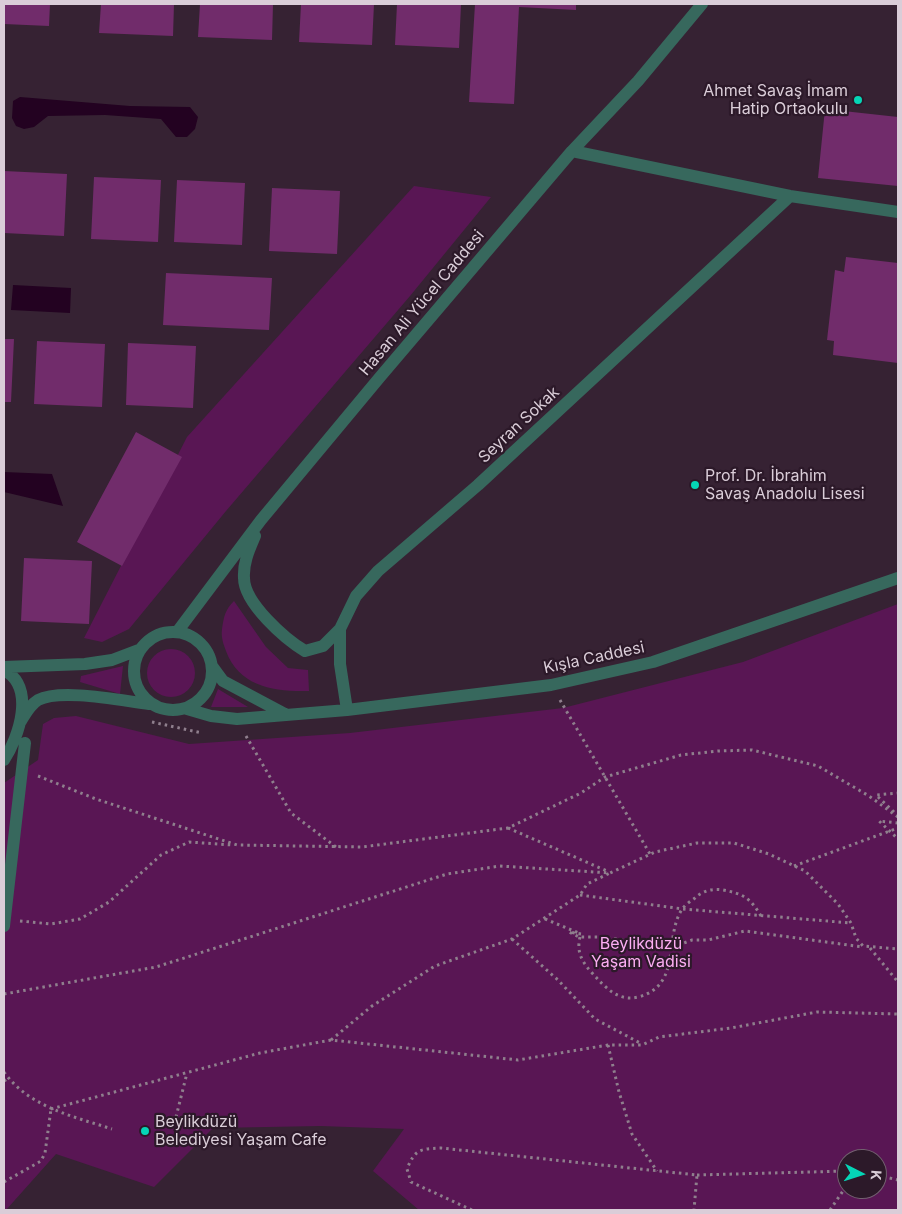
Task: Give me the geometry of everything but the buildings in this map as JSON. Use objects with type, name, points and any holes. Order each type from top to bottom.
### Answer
[{"type":"street","name":"Hasan Ali Yücel Caddesi","points":[[177,632],[261,520],[572,151],[638,81],[702,4]]},
{"type":"street","points":[[572,151],[790,196],[898,212]]},
{"type":"street","name":"Seyran Sokak","points":[[347,710],[340,664],[340,629],[356,596],[378,571],[478,485],[790,196]]},
{"type":"street","points":[[261,520],[245,560],[244,580],[253,601],[288,641],[305,651],[322,646],[340,629]]},
{"type":"street","name":"Kışla Caddesi","points":[[187,708],[211,716],[237,719],[347,710],[551,685],[653,662],[898,578]]},
{"type":"street","points":[[21,721],[30,707],[39,700],[62,695],[149,704],[161,710],[174,711],[187,708],[199,702],[207,691],[212,679],[212,666],[208,653],[200,643],[189,635],[177,632],[164,633],[143,643],[133,669],[135,682],[149,704]]},
{"type":"street","points":[[4,669],[86,664],[112,660],[141,648]]},
{"type":"street","points":[[212,666],[223,681],[285,714]]},
{"type":"street","points":[[4,669],[11,674],[16,682],[22,703],[21,721],[16,742],[4,760]]},
{"type":"street","points":[[4,926],[25,744]]},
{"type":"path","points":[[551,685],[650,854]]},
{"type":"path","points":[[237,719],[290,813],[337,847]]},
{"type":"path","points":[[4,919],[51,924],[80,919],[109,902],[161,854],[189,842],[237,845],[362,847],[508,828],[581,793],[606,777],[681,755],[752,750],[818,766],[869,796],[898,816]]},
{"type":"path","points":[[22,769],[96,799],[237,845]]},
{"type":"path","points":[[898,793],[876,795],[898,816]]},
{"type":"path","points":[[898,823],[879,821],[898,839]]},
{"type":"path","points":[[508,828],[610,873]]},
{"type":"path","points":[[794,866],[898,828]]},
{"type":"path","points":[[331,1040],[372,1006],[435,966],[512,939],[580,895],[587,884],[650,854],[697,843],[734,843],[769,854],[805,871],[838,904],[851,923],[856,938],[869,948],[898,982]]},
{"type":"path","points":[[4,994],[156,967],[348,904],[463,870],[500,866],[610,873]]},
{"type":"path","points":[[582,934],[578,945],[582,961],[606,989],[618,996],[632,999],[654,991],[665,976],[683,908],[700,892],[718,889],[742,893],[754,904],[762,916]]},
{"type":"path","points":[[580,895],[683,908],[851,923]]},
{"type":"path","points":[[545,919],[582,934]]},
{"type":"path","points":[[582,934],[568,932],[579,937],[673,947],[692,940],[708,940],[744,931],[817,939],[869,948],[898,949]]},
{"type":"path","points":[[512,939],[558,980],[595,1019],[642,1045]]},
{"type":"path","points":[[51,1109],[260,1053],[331,1040],[518,1060],[608,1046],[642,1045],[659,1037],[731,1028],[817,1012],[898,1014]]},
{"type":"path","points":[[608,1046],[632,1134],[657,1171]]},
{"type":"path","points":[[4,1072],[24,1094],[35,1098],[51,1109],[112,1129]]},
{"type":"path","points":[[176,1117],[187,1073]]},
{"type":"path","points":[[4,1081],[9,1078]]},
{"type":"path","points":[[4,1182],[41,1161],[46,1154],[51,1109]]},
{"type":"path","points":[[472,1210],[411,1182],[407,1169],[413,1154],[424,1148],[441,1148],[697,1175],[837,1172]]},
{"type":"path","points":[[694,1210],[697,1175]]},
{"type":"path","points":[[830,1210],[837,1199]]},
{"type":"green space","points":[[414,186],[491,197],[410,296],[226,511],[129,629],[102,642],[84,638],[187,437]]},
{"type":"green space","points":[[234,601],[266,647],[288,668],[308,670],[309,691],[271,688],[249,680],[240,673],[226,651],[222,635],[225,614]]},
{"type":"green space","name":"Beylikdüzü Yaşam Vadisi","points":[[898,604],[898,1210],[419,1210],[373,1171],[404,1129],[321,1126],[213,1128],[154,1187],[56,1154],[4,1210],[4,783],[38,760],[43,724],[54,718],[76,716],[189,744],[350,733],[563,708],[743,662]]},
{"type":"green space","points":[[171,649],[180,651],[188,656],[193,664],[195,673],[193,682],[188,690],[180,695],[171,697],[162,695],[154,690],[149,682],[147,673],[149,664],[154,656],[162,651]]},
{"type":"green space","points":[[123,666],[120,694],[80,682],[81,676]]},
{"type":"green space","points":[[218,689],[248,707],[211,707]]},
{"type":"shaded area","points":[[20,97],[130,106],[190,107],[198,117],[195,129],[187,137],[176,137],[161,119],[105,115],[48,116],[34,127],[24,129],[16,126],[12,118],[13,101]]},
{"type":"shaded area","points":[[13,285],[71,288],[70,313],[11,310]]},
{"type":"shaded area","points":[[4,472],[52,474],[63,506],[4,492]]},
{"type":"place","name":"Ahmet Savaş İmam Hatip Ortaokulu","points":[[858,100]]},
{"type":"place","name":"Prof. Dr. İbrahim Savaş Anadolu Lisesi","points":[[695,485]]},
{"type":"place","name":"Beylikdüzü Belediyesi Yaşam Cafe","points":[[145,1131]]}]
